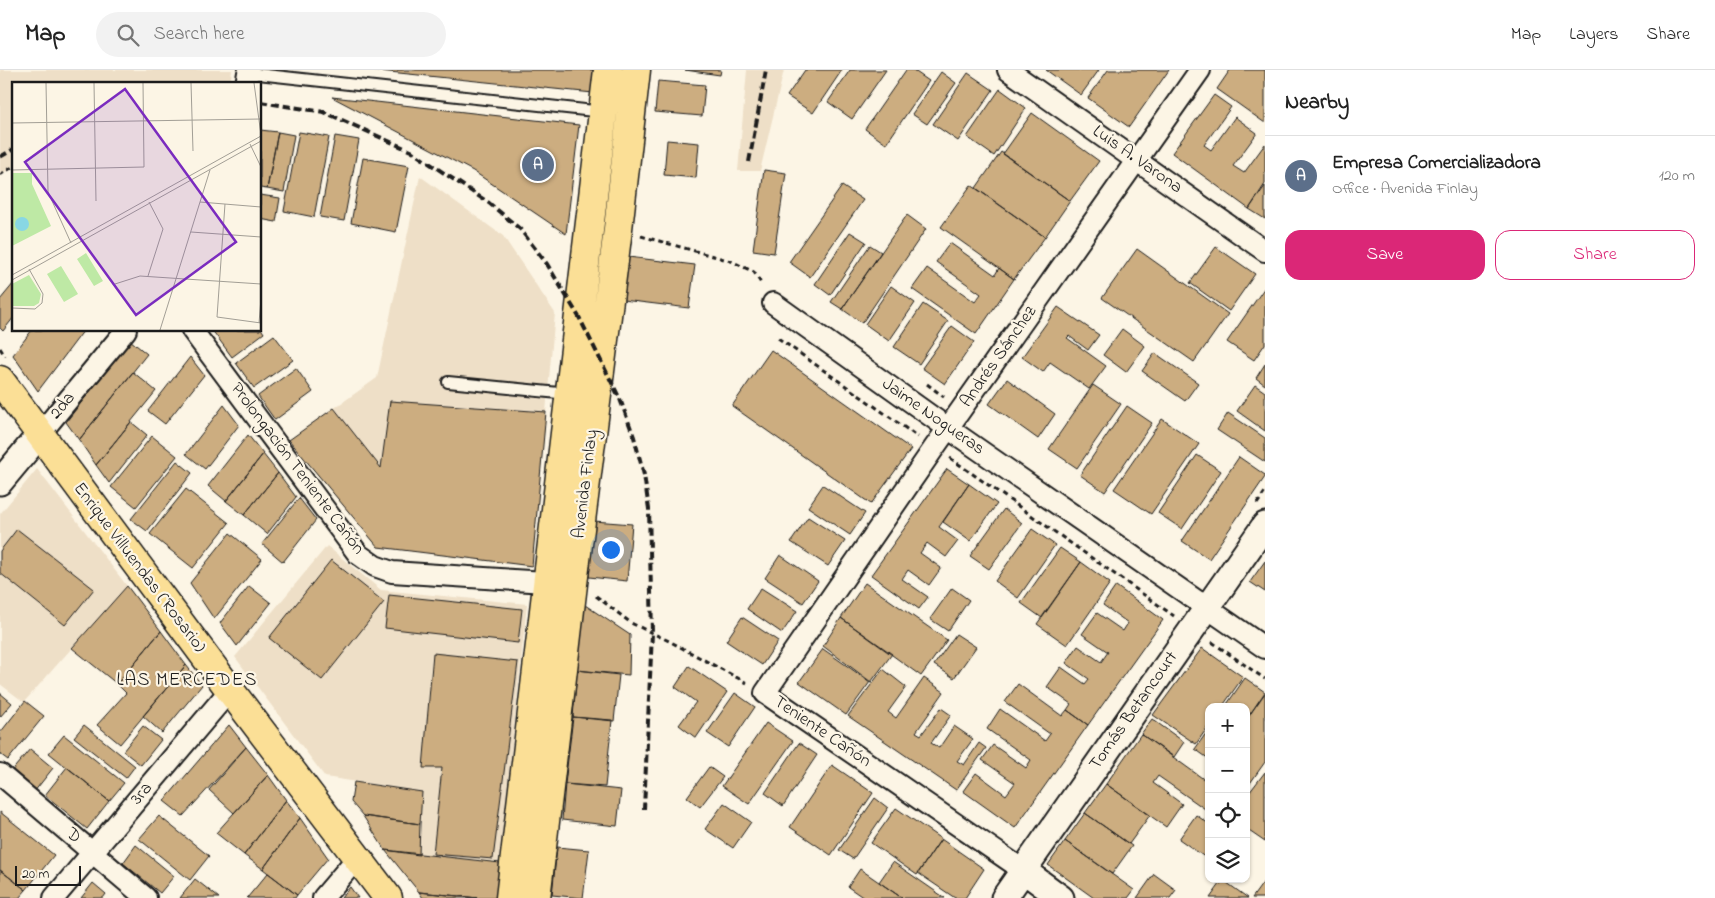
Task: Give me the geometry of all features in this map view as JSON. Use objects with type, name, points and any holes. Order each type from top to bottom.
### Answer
[{"type":"main road","name":"Avenida Finlay","points":[[584,395],[618,229],[618,112],[608,70]]},
{"type":"main road","name":"Avenida Finlay","points":[[510,898],[560,583],[618,112],[636,70]]},
{"type":"main road","name":"Enrique Villuendas (Rosario)","points":[[0,380],[230,690],[388,898]]},
{"type":"main road","name":"Avenida Finlay","points":[[536,898],[560,583]]},
{"type":"street","name":"Luis A. Varona","points":[[1008,70],[1265,251]]},
{"type":"street","name":"Andrés Sánchez","points":[[765,693],[934,448],[955,434],[1137,160],[1200,70]]},
{"type":"street","name":"Jaime Nogueras","points":[[773,302],[955,434],[1265,648]]},
{"type":"street","name":"2da","points":[[0,482],[125,331]]},
{"type":"street","name":"Prolongación Teniente Cañón","points":[[193,331],[358,554],[375,566],[392,572],[560,583]]},
{"type":"street","name":"Tomás Betancourt","points":[[1004,898],[1265,525]]},
{"type":"street","name":"3ra","points":[[54,898],[230,690]]},
{"type":"street","name":"Teniente Cañón","points":[[765,693],[1061,898]]},
{"type":"street","name":"D","points":[[0,774],[146,898]]},
{"type":"street","points":[[323,898],[357,858]]},
{"type":"lane","points":[[248,75],[618,112]]},
{"type":"lane","points":[[448,382],[584,395]]},
{"type":"path","points":[[0,175],[12,167]]},
{"type":"path","points":[[618,229],[731,261],[754,272],[773,302]]},
{"type":"path","points":[[778,338],[934,448]]},
{"type":"path","points":[[955,434],[949,458],[1265,679]]},
{"type":"path","name":"Teniente Cañón","points":[[560,583],[595,595],[632,624],[669,641],[765,693]]},
{"type":"shaded area","points":[[0,70],[232,70],[230,82],[12,82],[12,167],[0,175]]},
{"type":"shaded area","points":[[747,70],[784,70],[760,171],[738,171]]},
{"type":"shaded area","points":[[420,176],[503,236],[555,313],[532,566],[378,547],[289,440],[377,378]]},
{"type":"shaded area","points":[[37,469],[127,586],[24,702],[0,684],[0,514]]},
{"type":"shaded area","points":[[327,546],[381,590],[527,604],[500,863],[419,855],[422,792],[325,777],[235,657]]},
{"type":"building","points":[[370,70],[596,70],[593,93]]},
{"type":"building","points":[[685,70],[721,70],[720,75]]},
{"type":"building","points":[[805,70],[842,70],[813,113],[787,96]]},
{"type":"building","points":[[850,70],[886,70],[852,119],[828,102]]},
{"type":"building","points":[[906,70],[913,70],[929,81],[886,144],[865,129]]},
{"type":"building","points":[[1046,70],[1099,70],[1081,95]]},
{"type":"building","points":[[1108,70],[1169,70],[1129,127],[1088,98]]},
{"type":"building","points":[[1230,70],[1265,70],[1265,123],[1217,89]]},
{"type":"building","points":[[941,72],[956,83],[927,124],[912,114]]},
{"type":"building","points":[[968,73],[993,90],[958,141],[933,124]]},
{"type":"building","points":[[658,81],[705,85],[702,116],[655,112]]},
{"type":"building","points":[[1000,89],[1026,108],[994,156],[967,137]]},
{"type":"building","points":[[1214,95],[1231,107],[1204,145],[1211,150],[1235,117],[1257,133],[1233,166],[1244,173],[1265,144],[1265,184],[1249,209],[1172,153]]},
{"type":"building","points":[[332,97],[579,125],[566,234],[473,171]]},
{"type":"building","points":[[1032,113],[1099,161],[1070,201],[1003,154]]},
{"type":"building","points":[[261,130],[278,132],[267,189],[261,188]]},
{"type":"building","points":[[278,132],[294,135],[284,192],[267,189]]},
{"type":"building","points":[[299,132],[329,137],[314,217],[284,211]]},
{"type":"building","points":[[335,136],[359,140],[344,221],[320,217]]},
{"type":"building","points":[[667,140],[699,143],[696,178],[664,175]]},
{"type":"building","points":[[1001,152],[1070,201],[1045,237],[976,188]]},
{"type":"building","points":[[363,158],[409,166],[396,232],[351,223]]},
{"type":"building","points":[[764,170],[786,173],[774,253],[753,250]]},
{"type":"building","points":[[971,185],[1045,237],[1014,279],[941,227]]},
{"type":"building","points":[[842,186],[863,200],[810,277],[789,262]]},
{"type":"building","points":[[1265,186],[1265,219],[1249,209]]},
{"type":"building","points":[[261,195],[280,198],[276,222],[261,219]]},
{"type":"building","points":[[907,215],[926,229],[862,323],[842,309]]},
{"type":"building","points":[[850,232],[866,242],[830,295],[815,284]]},
{"type":"building","points":[[950,243],[995,275],[999,268],[1014,279],[976,334],[912,289],[927,268],[975,302],[981,294],[936,262]]},
{"type":"building","points":[[870,245],[881,252],[842,309],[831,302]]},
{"type":"building","points":[[1216,247],[1255,274],[1229,311],[1190,283]]},
{"type":"building","points":[[1137,249],[1228,314],[1194,362],[1102,298]]},
{"type":"building","points":[[628,257],[695,265],[689,308],[623,300]]},
{"type":"building","points":[[12,285],[12,320],[3,331],[0,328],[0,300]]},
{"type":"building","points":[[891,286],[915,303],[889,341],[865,324]]},
{"type":"building","points":[[1265,287],[1265,344],[1254,360],[1227,342]]},
{"type":"building","points":[[923,304],[948,321],[919,364],[894,347]]},
{"type":"building","points":[[1058,307],[1099,335],[1088,350],[1069,336],[1067,338],[1106,366],[1089,389],[1050,362],[1043,372],[1022,357]]},
{"type":"building","points":[[952,326],[974,342],[945,384],[922,368]]},
{"type":"building","points":[[261,328],[264,333],[232,357],[213,331],[261,331]]},
{"type":"building","points":[[1122,329],[1145,346],[1126,372],[1103,355]]},
{"type":"building","points":[[31,331],[83,331],[38,391],[13,355]]},
{"type":"building","points":[[274,335],[293,360],[254,388],[236,363]]},
{"type":"building","points":[[130,340],[147,354],[79,440],[66,422]]},
{"type":"building","points":[[771,350],[911,449],[871,504],[732,406]]},
{"type":"building","points":[[1155,353],[1198,383],[1185,401],[1142,371]]},
{"type":"building","points":[[190,357],[204,375],[165,424],[148,411]]},
{"type":"building","points":[[1265,364],[1265,385],[1256,378]]},
{"type":"building","points":[[296,368],[313,392],[275,420],[258,396]]},
{"type":"building","points":[[133,372],[156,391],[96,465],[79,440]]},
{"type":"building","points":[[1007,379],[1055,414],[1038,439],[989,404]]},
{"type":"building","points":[[1093,385],[1121,404],[1077,468],[1049,449]]},
{"type":"building","points":[[1255,385],[1265,392],[1265,431],[1237,411]]},
{"type":"building","points":[[390,401],[546,412],[532,566],[378,547],[289,440],[334,408],[381,468]]},
{"type":"building","points":[[224,405],[239,425],[205,469],[186,454]]},
{"type":"building","points":[[1127,406],[1152,423],[1105,492],[1080,475]]},
{"type":"building","points":[[1228,413],[1265,438],[1265,462],[1217,430]]},
{"type":"building","points":[[1162,419],[1199,444],[1151,514],[1114,489]]},
{"type":"building","points":[[131,422],[147,435],[109,483],[96,465]]},
{"type":"building","points":[[248,435],[263,454],[226,501],[208,486]]},
{"type":"building","points":[[152,436],[177,456],[136,507],[111,487]]},
{"type":"building","points":[[263,454],[278,473],[244,515],[226,501]]},
{"type":"building","points":[[1197,455],[1221,471],[1182,529],[1158,513]]},
{"type":"building","points":[[1239,457],[1265,475],[1265,477],[1209,559],[1182,541]]},
{"type":"building","points":[[177,461],[192,473],[147,531],[131,519]]},
{"type":"building","points":[[947,469],[969,484],[939,527],[958,541],[946,557],[927,543],[920,553],[941,568],[929,585],[908,570],[902,579],[928,597],[919,609],[871,575]]},
{"type":"building","points":[[278,473],[296,497],[267,534],[244,515]]},
{"type":"building","points":[[969,484],[997,504],[970,541],[943,522]]},
{"type":"building","points":[[823,485],[865,513],[850,535],[808,507]]},
{"type":"building","points":[[186,489],[229,523],[193,568],[150,534]]},
{"type":"building","points":[[299,498],[316,520],[283,562],[262,544]]},
{"type":"building","points":[[1004,509],[1022,523],[989,569],[970,556]]},
{"type":"building","points":[[808,517],[845,541],[828,566],[791,542]]},
{"type":"building","points":[[594,521],[632,524],[627,581],[589,577]]},
{"type":"building","points":[[17,529],[94,589],[65,625],[0,573],[0,551]]},
{"type":"building","points":[[1032,529],[1055,545],[1018,598],[995,581]]},
{"type":"building","points":[[230,533],[262,559],[214,619],[190,583]]},
{"type":"building","points":[[1060,548],[1081,562],[1042,618],[1021,603]]},
{"type":"building","points":[[780,555],[818,581],[803,603],[765,578]]},
{"type":"building","points":[[331,560],[384,602],[322,680],[269,638]]},
{"type":"building","points":[[1265,561],[1265,592],[1250,582]]},
{"type":"building","points":[[1081,562],[1110,583],[1067,645],[1037,624]]},
{"type":"building","points":[[865,583],[947,640],[921,676],[841,618]]},
{"type":"building","points":[[127,586],[161,631],[117,684],[72,648]]},
{"type":"building","points":[[249,586],[271,603],[237,646],[220,623]]},
{"type":"building","points":[[1116,586],[1163,620],[1088,725],[1067,710],[1071,704],[1047,687],[1061,667],[1085,684],[1089,679],[1066,663],[1078,646],[1101,662],[1108,652],[1082,634],[1097,613],[1123,631],[1128,623],[1103,605]]},
{"type":"building","points":[[761,588],[797,611],[782,633],[747,609]]},
{"type":"building","points":[[952,588],[969,600],[948,631],[930,619]]},
{"type":"building","points":[[389,595],[522,609],[518,643],[385,628]]},
{"type":"building","points":[[582,603],[630,635],[629,675],[577,670]]},
{"type":"building","points":[[742,617],[778,641],[762,665],[726,641]]},
{"type":"building","points":[[841,618],[892,654],[871,682],[823,646]]},
{"type":"building","points":[[161,631],[186,665],[120,744],[97,725],[126,693],[117,684]]},
{"type":"building","points":[[956,634],[976,647],[954,678],[934,665]]},
{"type":"building","points":[[1202,648],[1243,677],[1225,703],[1205,703],[1205,731],[1196,744],[1153,715]]},
{"type":"building","points":[[823,649],[870,682],[846,715],[799,682]]},
{"type":"building","points":[[433,653],[518,662],[493,859],[433,854],[442,768],[423,768]]},
{"type":"building","points":[[186,665],[202,685],[162,733],[143,716]]},
{"type":"building","points":[[689,666],[727,692],[696,738],[679,725],[696,702],[675,687]]},
{"type":"building","points":[[883,669],[906,687],[888,712],[896,718],[924,678],[944,692],[916,732],[921,735],[941,708],[951,715],[931,743],[939,748],[954,726],[973,739],[957,761],[964,765],[979,743],[986,748],[956,790],[848,716]]},
{"type":"building","points":[[577,670],[619,675],[614,721],[573,717]]},
{"type":"building","points":[[1245,678],[1265,692],[1250,714],[1250,703],[1228,703]]},
{"type":"building","points":[[1018,684],[1062,716],[1067,710],[1088,725],[1015,828],[963,791],[976,773],[1006,795],[1015,783],[982,760],[993,745],[1026,768],[1031,760],[987,729],[1000,709],[1045,741],[1050,734],[1005,702]]},
{"type":"building","points":[[0,693],[12,703],[0,717]]},
{"type":"building","points":[[735,693],[755,707],[728,747],[707,733]]},
{"type":"building","points":[[1265,693],[1265,762],[1250,783],[1250,748],[1250,714]]},
{"type":"building","points":[[25,701],[44,716],[8,760],[0,754],[0,733]]},
{"type":"building","points":[[573,717],[612,720],[605,787],[565,784]]},
{"type":"building","points":[[1152,719],[1184,742],[1174,757],[1141,734]]},
{"type":"building","points":[[766,723],[793,741],[749,804],[722,786]]},
{"type":"building","points":[[84,725],[135,766],[126,778],[74,737]]},
{"type":"building","points":[[229,725],[246,747],[183,816],[164,801]]},
{"type":"building","points":[[143,726],[161,740],[141,765],[123,751]]},
{"type":"building","points":[[1141,734],[1205,780],[1205,809],[1158,776],[1153,783],[1182,804],[1166,827],[1106,784]]},
{"type":"building","points":[[64,735],[124,783],[109,801],[49,753]]},
{"type":"building","points":[[1205,735],[1205,756],[1195,749]]},
{"type":"building","points":[[799,743],[817,755],[783,806],[765,793]]},
{"type":"building","points":[[246,747],[268,775],[234,813],[209,790]]},
{"type":"building","points":[[30,749],[53,768],[34,792],[10,773]]},
{"type":"building","points":[[832,765],[873,793],[831,855],[790,827]]},
{"type":"building","points":[[67,767],[109,801],[87,829],[45,795]]},
{"type":"building","points":[[709,767],[723,777],[700,807],[687,797]]},
{"type":"building","points":[[1265,772],[1265,842],[1250,832],[1250,792]]},
{"type":"building","points":[[268,775],[286,800],[244,855],[216,833]]},
{"type":"building","points":[[354,782],[422,792],[420,824],[363,816],[351,802]]},
{"type":"building","points":[[565,784],[621,790],[617,826],[562,820]]},
{"type":"building","points":[[1106,784],[1150,815],[1129,844],[1085,813]]},
{"type":"building","points":[[875,798],[888,808],[853,859],[839,850]]},
{"type":"building","points":[[286,800],[300,818],[263,869],[244,855]]},
{"type":"building","points":[[724,803],[751,822],[733,848],[705,829]]},
{"type":"building","points":[[896,808],[941,839],[917,875],[871,843]]},
{"type":"building","points":[[0,812],[54,855],[26,890],[0,870]]},
{"type":"building","points":[[1085,813],[1132,846],[1112,874],[1065,841]]},
{"type":"building","points":[[1196,815],[1205,821],[1205,857],[1179,839]]},
{"type":"building","points":[[159,816],[209,856],[190,880],[139,839]]},
{"type":"building","points":[[363,816],[420,824],[419,855],[385,850]]},
{"type":"building","points":[[300,818],[328,858],[297,895],[263,869]]},
{"type":"building","points":[[941,839],[984,869],[965,898],[955,898],[918,873]]},
{"type":"building","points":[[1065,841],[1134,890],[1128,898],[1094,898],[1048,865]]},
{"type":"building","points":[[136,845],[174,876],[160,893],[123,863]]},
{"type":"building","points":[[557,847],[589,850],[583,898],[552,895]]},
{"type":"building","points":[[385,850],[500,863],[496,898],[419,892]]},
{"type":"building","points":[[893,862],[945,898],[902,898],[879,882]]},
{"type":"building","points":[[860,869],[902,898],[864,898],[848,887]]},
{"type":"building","points":[[0,870],[26,890],[19,898],[0,898]]},
{"type":"building","points":[[268,873],[297,895],[295,898],[247,898]]},
{"type":"building","points":[[1154,874],[1176,890],[1170,898],[1137,898]]},
{"type":"building","points":[[195,879],[219,898],[180,898]]},
{"type":"building","points":[[1265,880],[1265,898],[1252,898]]},
{"type":"building","points":[[93,883],[106,894],[103,898],[81,898]]},
{"type":"building","points":[[1221,883],[1227,883],[1248,898],[1210,898]]},
{"type":"building","points":[[350,887],[358,898],[341,898]]},
{"type":"building","points":[[419,892],[478,898],[423,898]]},
{"type":"railway","points":[[749,162],[766,70]]},
{"type":"railway","points":[[261,102],[324,112],[411,151],[489,203],[520,229],[547,264],[579,317],[620,399],[634,437],[644,475],[649,509],[652,633],[644,809]]},
{"type":"railway","points":[[0,157],[12,150]]},
{"type":"place","name":"Empresa Comercializadora","points":[[538,165]]},
{"type":"district","name":"LAS MERCEDES","points":[[187,680]]}]
